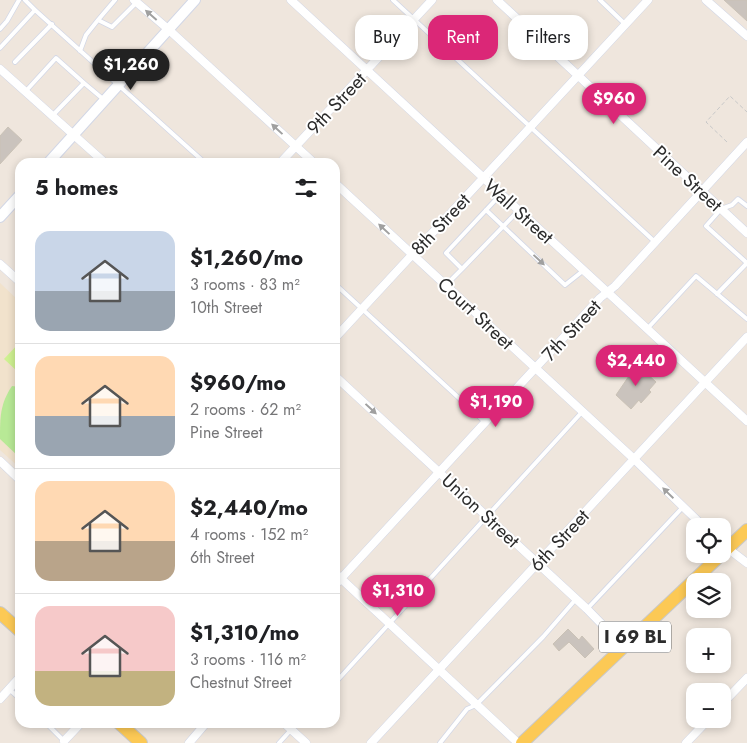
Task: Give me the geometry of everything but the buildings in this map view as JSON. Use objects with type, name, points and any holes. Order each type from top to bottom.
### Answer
[{"type":"main road","name":"I 69 BL","points":[[731,542],[747,530]]},
{"type":"main road","name":"I 69 BL","points":[[522,743],[624,647],[709,563]]},
{"type":"main road","points":[[0,613],[15,627]]},
{"type":"main road","points":[[125,728],[141,743]]},
{"type":"street","points":[[53,158],[195,0]]},
{"type":"street","name":"Wall Street","points":[[291,0],[747,421]]},
{"type":"street","name":"9th Street","points":[[418,15],[432,0]]},
{"type":"street","name":"Pine Street","points":[[497,0],[747,233]]},
{"type":"street","name":"8th Street","points":[[340,333],[648,0]]},
{"type":"street","points":[[707,0],[747,36]]},
{"type":"street","points":[[136,1],[309,158]]},
{"type":"street","name":"9th Street","points":[[285,158],[376,60]]},
{"type":"street","points":[[0,69],[100,158]]},
{"type":"street","name":"7th Street","points":[[340,574],[486,423],[600,298],[608,292],[747,142]]},
{"type":"street","name":"Court Street","points":[[340,188],[634,459],[695,518]]},
{"type":"street","points":[[0,217],[15,200]]},
{"type":"street","points":[[0,264],[15,278]]},
{"type":"street","name":"6th Street","points":[[371,743],[747,337]]},
{"type":"street","name":"Union Street","points":[[340,381],[587,608],[624,647]]},
{"type":"street","points":[[1,464],[15,476]]},
{"type":"street","points":[[731,551],[747,563]]},
{"type":"street","points":[[340,578],[518,743]]},
{"type":"street","points":[[731,695],[747,678]]},
{"type":"street","points":[[0,699],[15,682]]},
{"type":"street","points":[[65,742],[77,728]]},
{"type":"street","points":[[188,743],[202,728]]},
{"type":"street","points":[[686,743],[700,728]]},
{"type":"street","points":[[291,730],[306,743]]},
{"type":"lane","points":[[0,29],[19,0]]},
{"type":"lane","points":[[25,0],[200,158]]},
{"type":"lane","points":[[80,51],[86,35],[115,0]]},
{"type":"lane","points":[[392,0],[409,15]]},
{"type":"lane","points":[[600,0],[625,24]]},
{"type":"lane","points":[[98,20],[112,27],[136,1]]},
{"type":"lane","points":[[0,48],[35,10]]},
{"type":"lane","points":[[418,23],[655,242]]},
{"type":"lane","points":[[15,62],[52,24]]},
{"type":"lane","points":[[25,92],[56,58],[105,101]]},
{"type":"lane","points":[[52,116],[84,83]]},
{"type":"lane","points":[[462,269],[446,252],[501,194]]},
{"type":"lane","points":[[717,294],[747,263],[706,226],[721,209],[732,205],[738,198],[747,206]]},
{"type":"lane","points":[[486,210],[566,285],[584,270]]},
{"type":"lane","points":[[446,285],[519,210]]},
{"type":"lane","points":[[647,329],[696,276],[747,319]]},
{"type":"lane","points":[[340,289],[486,423]]},
{"type":"lane","points":[[340,678],[582,412]]},
{"type":"lane","points":[[587,608],[683,507]]},
{"type":"lane","points":[[440,743],[468,709],[476,705],[543,637],[576,599]]},
{"type":"lane","points":[[9,689],[15,694]]},
{"type":"lane","points":[[51,728],[65,742]]},
{"type":"lane","points":[[279,743],[291,730]]},
{"type":"path","points":[[727,142],[706,122],[730,96],[747,112]]},
{"type":"shaded area","points":[[0,283],[15,297],[15,464],[0,450]]},
{"type":"green space","points":[[15,347],[15,369],[4,359]]},
{"type":"green space","points":[[12,386],[15,386],[15,453],[0,439],[0,424],[5,399]]}]
